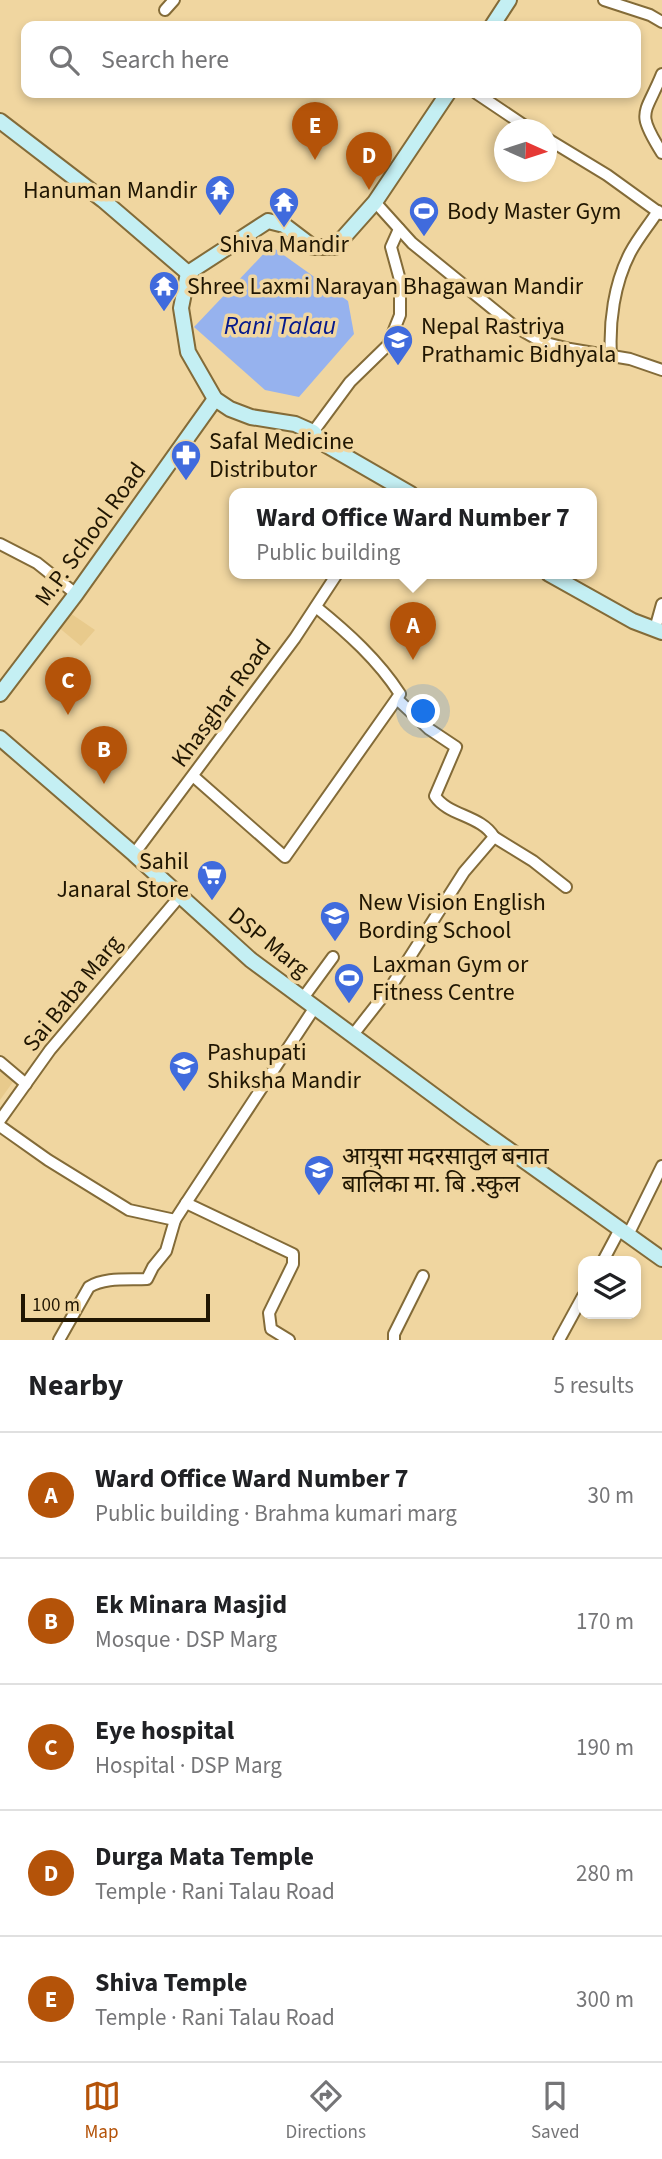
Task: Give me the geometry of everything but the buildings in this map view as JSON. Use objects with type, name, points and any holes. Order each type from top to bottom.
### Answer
[{"type":"street","points":[[165,10],[174,0]]},
{"type":"street","points":[[495,21],[509,0]]},
{"type":"street","points":[[604,0],[650,15],[662,22]]},
{"type":"street","points":[[662,74],[644,112],[644,122],[662,153]]},
{"type":"street","points":[[390,488],[327,445],[313,432],[295,424],[230,410],[215,399],[188,352],[181,307],[188,273],[268,221],[284,225],[313,247],[335,247],[375,202],[445,98]]},
{"type":"street","points":[[483,98],[515,119]]},
{"type":"street","points":[[0,121],[103,200],[188,273]]},
{"type":"street","points":[[557,144],[661,213],[629,254],[616,294],[609,328],[611,356]]},
{"type":"street","points":[[375,202],[412,243],[514,326],[542,342],[630,359],[662,370]]},
{"type":"street","points":[[313,432],[350,382],[388,345],[400,315],[400,280],[391,247],[399,229]]},
{"type":"street","name":"M.P. School Road","points":[[0,694],[76,594],[215,399]]},
{"type":"street","points":[[0,544],[37,563],[76,594]]},
{"type":"street","name":"Khasghar Road","points":[[134,854],[334,579]]},
{"type":"street","points":[[558,579],[622,615],[658,631],[662,604]]},
{"type":"street","points":[[193,776],[285,857],[400,694],[375,660],[345,630],[316,607]]},
{"type":"street","points":[[397,699],[429,729],[456,747],[435,796],[441,805],[476,822],[566,887]]},
{"type":"street","name":"DSP Marg","points":[[0,738],[251,960],[662,1259]]},
{"type":"street","points":[[352,1036],[392,985],[464,872],[494,837]]},
{"type":"street","name":"Sai Baba Marg","points":[[0,1120],[50,1050],[180,896]]},
{"type":"street","points":[[59,1340],[89,1287],[97,1282],[147,1279],[152,1267],[166,1251],[175,1220],[309,1003],[333,957]]},
{"type":"street","points":[[0,1062],[26,1084]]},
{"type":"street","points":[[0,1126],[48,1160],[129,1210],[175,1220]]},
{"type":"street","points":[[607,1256],[624,1232],[662,1166]]},
{"type":"street","points":[[186,1203],[293,1254],[293,1264],[269,1313],[271,1329],[289,1340]]},
{"type":"street","points":[[394,1340],[394,1334],[423,1276]]},
{"type":"street","points":[[559,1340],[578,1305]]},
{"type":"shaded area","points":[[70,613],[95,630],[81,646],[57,626]]},
{"type":"shaded area","points":[[0,1067],[15,1079],[0,1100]]},
{"type":"water","name":"Rani Talau","points":[[271,246],[348,301],[354,334],[299,397],[265,390],[194,327]]},
{"type":"place","name":"Shiva Temple","points":[[315,160]]},
{"type":"place","name":"Durga Mata Temple","points":[[369,190]]},
{"type":"place","name":"Hanuman Mandir","points":[[220,217]]},
{"type":"place","name":"Shiva Mandir","points":[[284,229]]},
{"type":"place","name":"Body Master Gym","points":[[424,238]]},
{"type":"place","name":"Shree Laxmi Narayan Bhagawan Mandir","points":[[164,313]]},
{"type":"place","name":"Nepal Rastriya Prathamic Bidhyala","points":[[398,367]]},
{"type":"place","name":"Safal Medicine Distributor","points":[[186,482]]},
{"type":"place","name":"Ward Office Ward Number 7","points":[[413,660]]},
{"type":"place","name":"Eye hospital","points":[[68,715]]},
{"type":"place","name":"Ek Minara Masjid","points":[[104,784]]},
{"type":"place","name":"Sahil Janaral Store","points":[[212,902]]},
{"type":"place","name":"New Vision English Bording School","points":[[335,943]]},
{"type":"place","name":"Laxman Gym or Fitness Centre","points":[[349,1005]]},
{"type":"place","name":"Pashupati Shiksha Mandir","points":[[184,1093]]},
{"type":"place","name":"आयुसा मदरसातुल बनात बालिका मा. बि .स्कुल","points":[[319,1197]]}]
